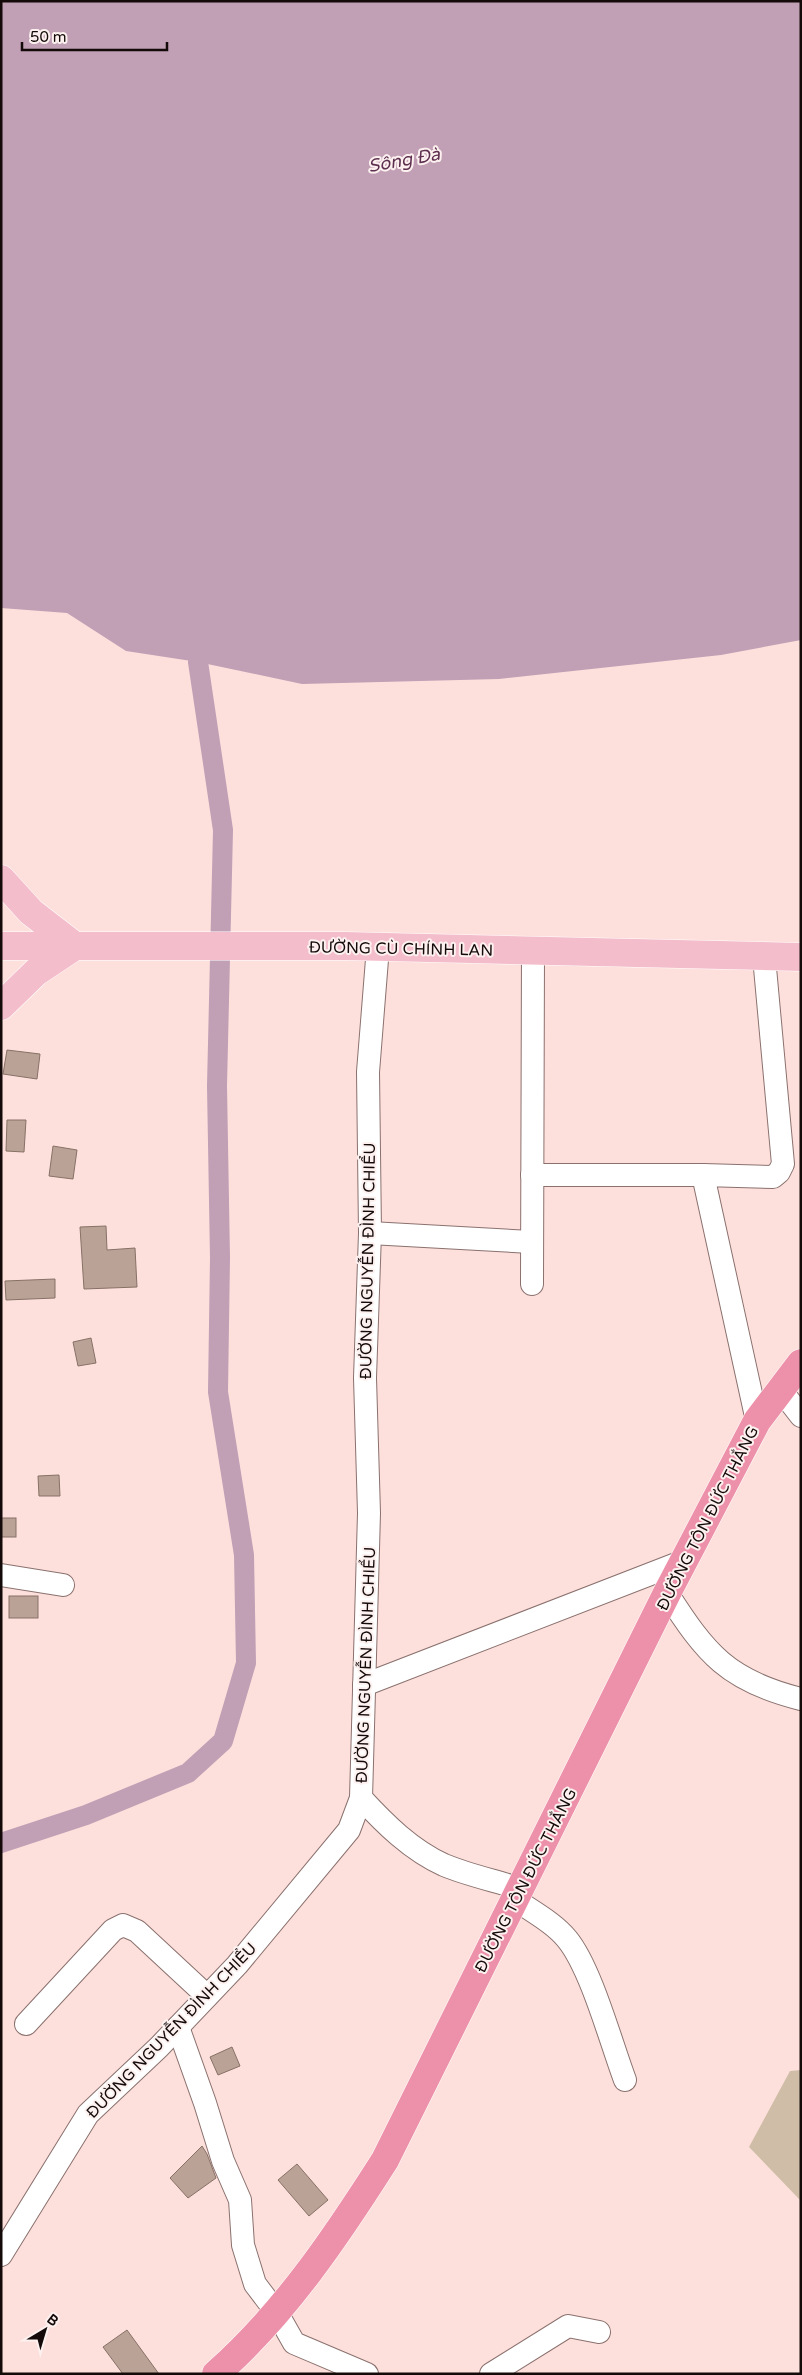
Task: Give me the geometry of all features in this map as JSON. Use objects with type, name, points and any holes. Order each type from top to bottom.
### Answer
[{"type":"highway","name":"ĐƯỜNG TÔN ĐỨC THẮNG","points":[[216,2374],[245,2348],[277,2313],[340,2231],[385,2160],[519,1894],[667,1593],[757,1421],[801,1364]]},
{"type":"main road","points":[[1,879],[31,912],[75,946],[36,972],[1,1006]]},
{"type":"main road","name":"ĐƯỜNG CÙ CHÍNH LAN","points":[[1,946],[346,946],[801,958]]},
{"type":"street","name":"ĐƯỜNG NGUYỄN ĐÌNH CHIỂU","points":[[1,2255],[88,2114],[178,2027],[236,1965],[349,1830],[361,1798],[370,1513],[364,1378],[370,1233],[368,1072],[378,947]]},
{"type":"street","points":[[532,1284],[533,951]]},
{"type":"street","points":[[532,1175],[773,1177],[779,1172],[782,1164],[764,957]]},
{"type":"street","points":[[703,1175],[757,1421]]},
{"type":"street","points":[[370,1233],[532,1242]]},
{"type":"street","points":[[780,1389],[801,1416]]},
{"type":"street","points":[[364,1685],[684,1561]]},
{"type":"street","points":[[1,1575],[63,1585]]},
{"type":"street","points":[[667,1593],[691,1630],[727,1668],[745,1680],[801,1699]]},
{"type":"street","points":[[361,1798],[387,1826],[418,1850],[445,1865],[519,1894],[568,1940],[588,1978],[625,2080]]},
{"type":"street","points":[[26,2024],[113,1930],[123,1925],[137,1931],[207,1996]]},
{"type":"street","points":[[178,2027],[205,2102],[223,2161],[240,2200],[243,2245],[255,2284],[277,2313],[294,2343],[367,2374]]},
{"type":"street","points":[[492,2374],[568,2326],[599,2332]]},
{"type":"shaded area","points":[[801,2070],[801,2201],[749,2147],[790,2071]]},
{"type":"water","name":"Sông Đà","points":[[1,1],[801,1],[801,640],[721,655],[499,679],[302,684],[198,662],[126,651],[67,613],[1,608]]},
{"type":"building","points":[[7,1050],[40,1054],[37,1079],[3,1074]]},
{"type":"building","points":[[7,1120],[26,1120],[24,1152],[6,1151]]},
{"type":"building","points":[[53,1146],[77,1150],[73,1179],[49,1176]]},
{"type":"building","points":[[106,1226],[107,1250],[135,1248],[137,1287],[84,1289],[80,1227]]},
{"type":"building","points":[[55,1279],[55,1298],[6,1300],[5,1281]]},
{"type":"building","points":[[91,1338],[96,1363],[78,1366],[73,1342]]},
{"type":"building","points":[[59,1475],[60,1496],[39,1496],[38,1476]]},
{"type":"building","points":[[1,1518],[16,1518],[16,1537],[1,1537]]},
{"type":"building","points":[[9,1596],[38,1596],[38,1618],[9,1618]]},
{"type":"building","points":[[232,2047],[240,2066],[218,2075],[210,2057]]},
{"type":"building","points":[[202,2146],[216,2178],[188,2198],[170,2178]]},
{"type":"building","points":[[297,2164],[328,2200],[309,2216],[278,2180]]},
{"type":"building","points":[[127,2330],[159,2374],[123,2374],[103,2347]]},
{"type":"waterway","points":[[1,1843],[86,1815],[188,1773],[223,1741],[246,1663],[244,1555],[218,1392],[220,1258],[217,1086],[223,830],[198,662]]}]
